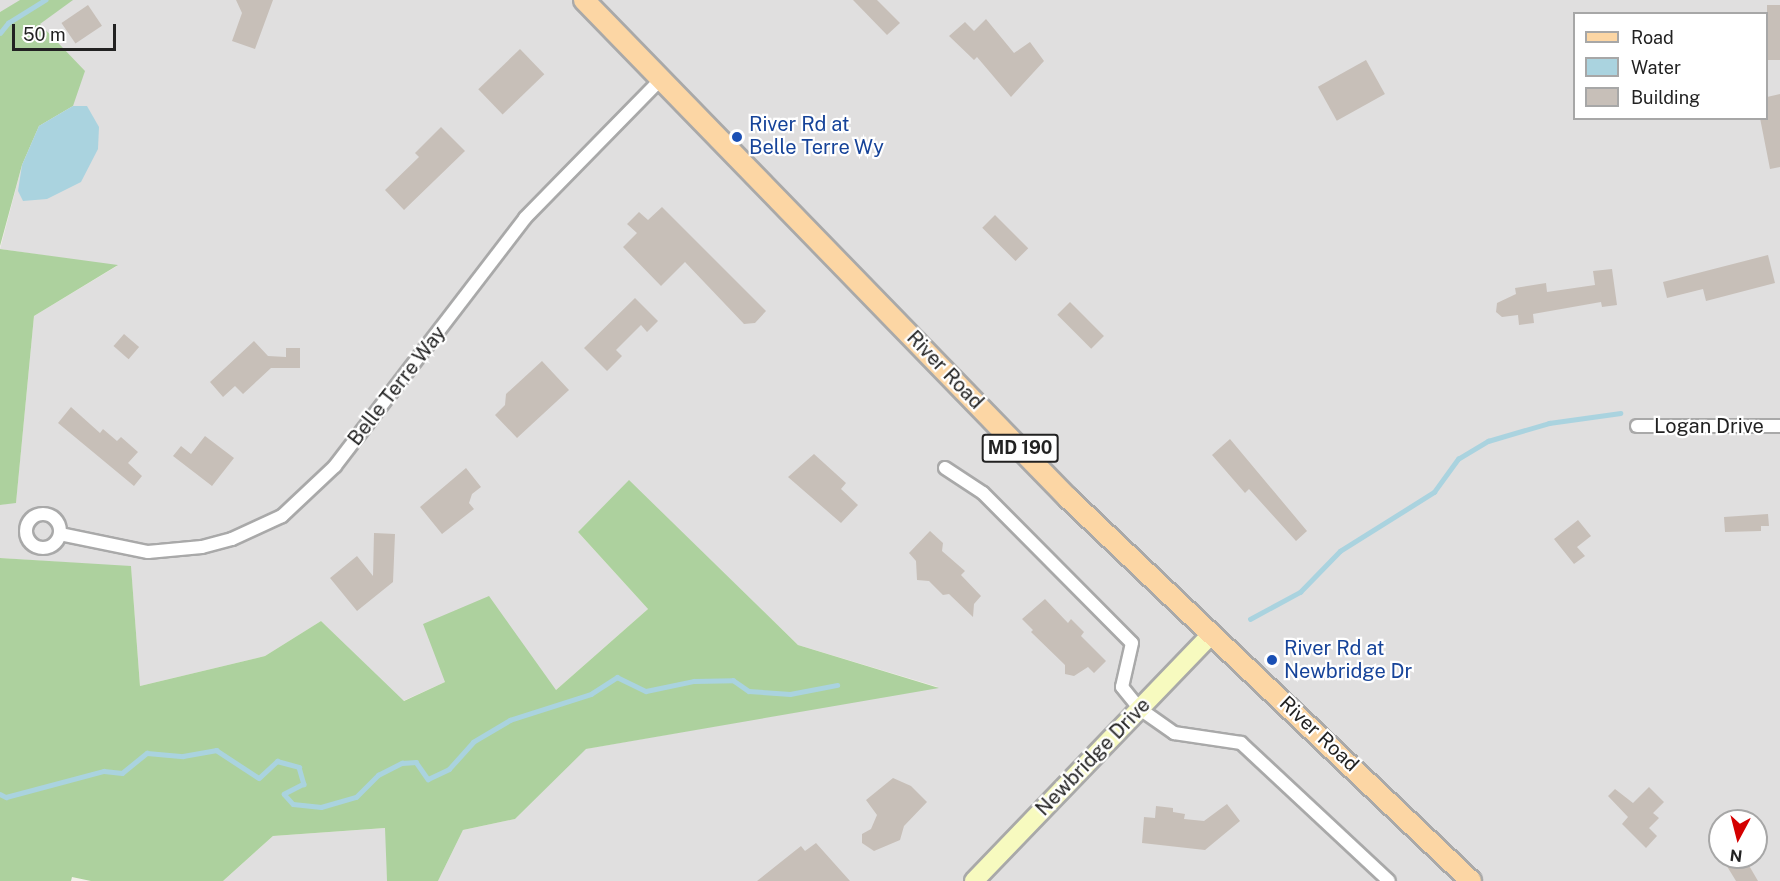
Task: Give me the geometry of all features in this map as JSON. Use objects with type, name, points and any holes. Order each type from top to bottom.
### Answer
[{"type":"main road","name":"River Road","points":[[584,0],[660,80],[774,192],[1068,498],[1471,881]]},
{"type":"street","name":"Belle Terre Way","points":[[60,534],[147,552],[202,547],[232,539],[282,516],[336,466],[525,218],[660,80]]},
{"type":"street","name":"Logan Drive","points":[[1637,426],[1780,426]]},
{"type":"street","points":[[945,468],[983,493],[1132,643],[1122,687],[1140,709],[1174,733],[1241,743],[1389,881]]},
{"type":"street","name":"Newbridge Drive","points":[[974,881],[1212,634]]},
{"type":"shaded area","points":[[0,0],[1780,0],[1780,881],[438,881],[463,830],[515,819],[585,749],[938,687],[798,645],[629,481],[578,532],[648,609],[556,690],[445,682],[403,701],[321,621],[265,656],[140,686],[131,567],[0,558],[0,505],[16,502],[34,316],[117,266],[0,249],[22,165],[39,126],[73,106],[18,2],[0,12]]},
{"type":"shaded area","points":[[386,828],[387,881],[223,881],[273,836]]},
{"type":"green space","points":[[20,0],[73,0],[40,24],[85,71],[73,106],[39,126],[22,165],[0,246],[0,12]]},
{"type":"green space","points":[[0,249],[118,265],[34,316],[16,503],[0,505]]},
{"type":"green space","points":[[629,480],[798,645],[939,688],[586,749],[515,819],[463,830],[438,881],[387,881],[385,828],[273,836],[223,881],[91,881],[72,877],[71,881],[0,881],[0,558],[131,566],[140,686],[265,656],[321,621],[404,701],[445,682],[423,624],[489,596],[556,690],[648,609],[578,532]]},
{"type":"water","points":[[73,106],[87,106],[99,127],[98,149],[81,182],[47,199],[23,201],[18,191],[22,165],[39,126]]},
{"type":"building","points":[[236,0],[273,0],[255,49],[232,41],[242,13]]},
{"type":"building","points":[[853,0],[877,0],[900,23],[887,35]]},
{"type":"building","points":[[88,5],[102,26],[75,44],[61,23]]},
{"type":"building","points":[[1767,5],[1780,5],[1780,60],[1768,60]]},
{"type":"building","points":[[986,19],[1014,53],[1030,42],[1044,61],[1011,97],[977,57],[974,60],[949,36],[965,22],[974,31]]},
{"type":"building","points":[[520,49],[544,74],[503,114],[478,89]]},
{"type":"building","points":[[1366,60],[1385,94],[1337,121],[1318,87]]},
{"type":"building","points":[[1780,94],[1780,167],[1770,169],[1760,120],[1768,120],[1768,97]]},
{"type":"building","points":[[441,127],[465,151],[404,210],[385,190],[419,157],[415,153]]},
{"type":"building","points":[[662,207],[766,311],[755,323],[744,324],[685,262],[661,286],[623,247],[637,233],[627,224],[639,212],[648,220]]},
{"type":"building","points":[[995,215],[1028,248],[1016,261],[982,228]]},
{"type":"building","points":[[1768,255],[1775,283],[1706,301],[1703,289],[1667,298],[1663,282]]},
{"type":"building","points":[[1612,269],[1617,305],[1602,307],[1601,302],[1533,314],[1534,323],[1519,325],[1518,315],[1502,317],[1496,312],[1497,303],[1516,294],[1515,288],[1546,283],[1547,292],[1595,285],[1593,271]]},
{"type":"building","points":[[635,298],[658,321],[647,332],[641,325],[616,350],[622,356],[607,371],[584,348]]},
{"type":"building","points":[[1070,302],[1104,336],[1091,349],[1057,315]]},
{"type":"building","points":[[124,334],[139,347],[129,359],[114,346]]},
{"type":"building","points":[[254,341],[268,356],[286,357],[286,348],[300,348],[300,368],[271,368],[243,394],[235,386],[223,397],[210,382]]},
{"type":"building","points":[[542,361],[569,390],[517,438],[495,415],[505,405],[506,394]]},
{"type":"building","points":[[71,407],[100,433],[103,429],[117,441],[121,437],[138,452],[128,463],[142,476],[134,486],[58,423]]},
{"type":"building","points":[[205,436],[234,458],[212,486],[173,456],[181,446],[191,454]]},
{"type":"building","points":[[1230,439],[1307,531],[1296,541],[1249,489],[1245,493],[1212,455]]},
{"type":"building","points":[[814,454],[846,483],[841,489],[858,505],[841,523],[788,477]]},
{"type":"building","points":[[466,468],[481,487],[472,494],[469,503],[474,509],[442,534],[420,507]]},
{"type":"building","points":[[1768,514],[1769,526],[1761,526],[1761,531],[1725,532],[1724,517]]},
{"type":"building","points":[[1578,520],[1591,536],[1577,547],[1585,556],[1574,564],[1554,539]]},
{"type":"building","points":[[930,531],[943,543],[942,551],[965,571],[961,575],[981,596],[974,604],[973,617],[949,594],[943,595],[929,581],[917,580],[916,561],[909,553]]},
{"type":"building","points":[[374,533],[395,534],[393,582],[357,611],[330,578],[357,556],[373,576]]},
{"type":"building","points":[[1045,599],[1068,623],[1071,619],[1084,632],[1081,636],[1106,661],[1094,673],[1088,667],[1074,676],[1065,674],[1065,665],[1031,632],[1033,630],[1022,619]]},
{"type":"building","points":[[893,778],[911,786],[927,802],[904,826],[900,840],[874,851],[862,843],[862,834],[871,829],[877,815],[866,800]]},
{"type":"building","points":[[1649,787],[1664,802],[1653,813],[1659,818],[1649,828],[1657,836],[1646,848],[1622,824],[1628,817],[1608,796],[1615,789],[1633,803]]},
{"type":"building","points":[[1227,804],[1240,821],[1205,850],[1142,843],[1144,817],[1155,818],[1156,806],[1173,808],[1173,812],[1185,814],[1184,819],[1204,821]]},
{"type":"building","points":[[816,843],[850,881],[757,881],[801,846],[805,851]]},
{"type":"building","points":[[1729,869],[1751,869],[1758,881],[1736,881]]},
{"type":"waterway","points":[[0,33],[8,23],[45,0]]},
{"type":"waterway","points":[[1250,619],[1300,592],[1340,551],[1434,492],[1458,459],[1488,441],[1549,423],[1620,413]]},
{"type":"waterway","points":[[0,794],[6,797],[104,771],[122,773],[147,753],[183,756],[216,750],[259,778],[277,761],[299,767],[304,784],[284,794],[293,804],[321,807],[356,797],[378,775],[402,763],[416,762],[428,779],[449,769],[473,742],[510,720],[591,694],[617,677],[646,691],[694,681],[733,680],[749,691],[790,694],[837,685]]},
{"type":"place","name":"River Rd at Belle Terre Wy","points":[[737,137]]},
{"type":"place","name":"River Rd at Newbridge Dr","points":[[1272,660]]}]
